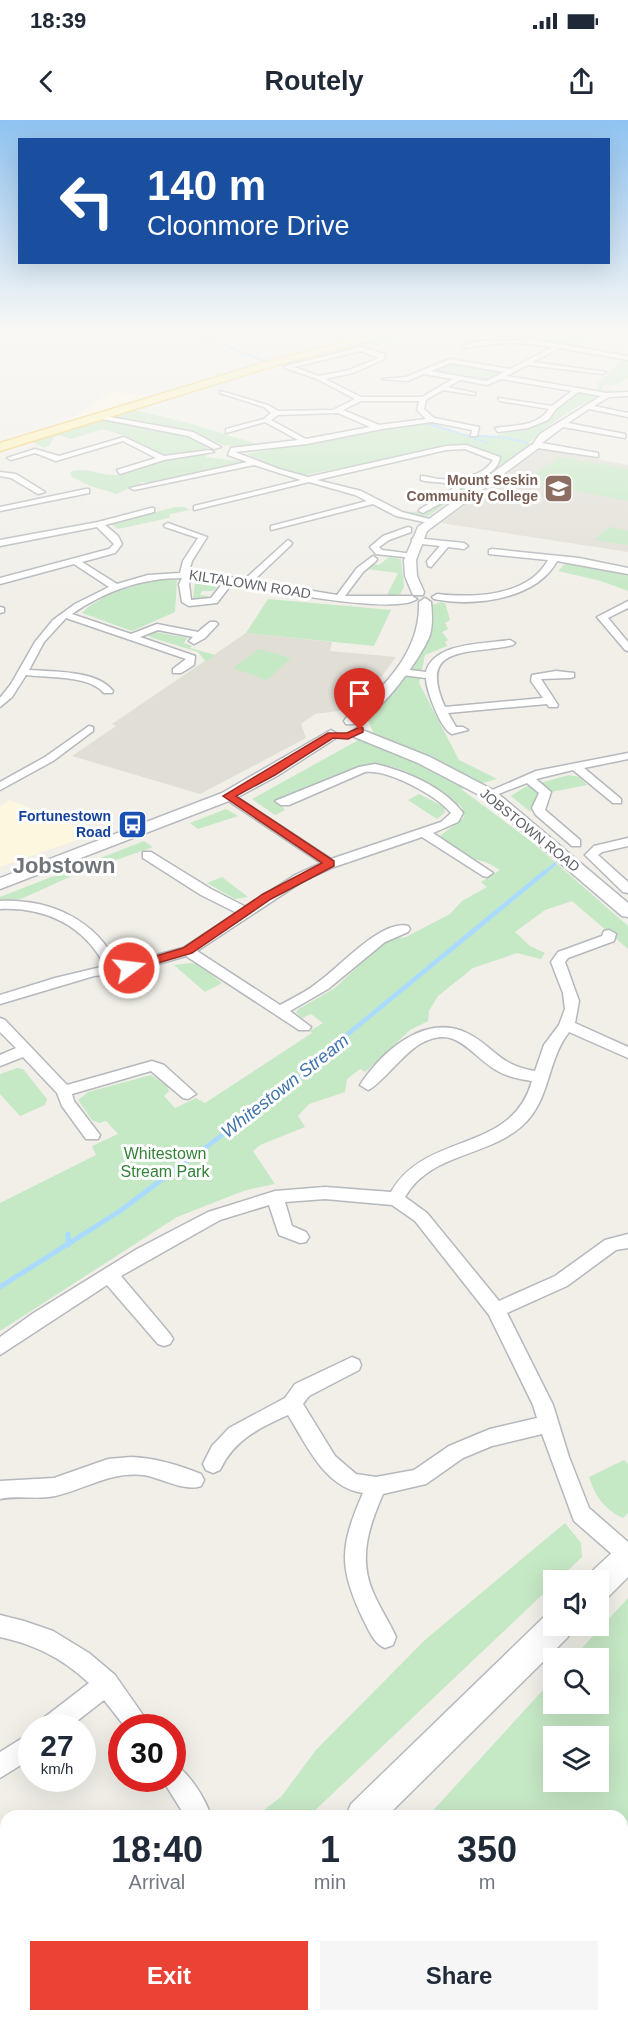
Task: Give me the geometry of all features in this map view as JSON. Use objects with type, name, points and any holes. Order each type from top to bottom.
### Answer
[{"type":"main road","points":[[0,447],[83,422]]},
{"type":"street","points":[[124,422],[190,434],[213,450]]},
{"type":"street","points":[[229,431],[260,422]]},
{"type":"street","points":[[269,422],[306,442]]},
{"type":"street","points":[[365,422],[377,427]]},
{"type":"street","points":[[120,472],[163,458],[213,450],[232,452],[306,442],[377,427],[419,422]]},
{"type":"street","points":[[440,422],[476,429],[474,434]]},
{"type":"street","points":[[498,430],[540,422]]},
{"type":"street","points":[[232,452],[276,471],[310,478],[358,493],[399,514],[427,516],[536,445],[543,436],[564,422]]},
{"type":"street","points":[[560,424],[622,436]]},
{"type":"street","points":[[11,458],[35,451],[57,459],[124,439],[163,458]]},
{"type":"street","points":[[536,445],[595,455]]},
{"type":"street","points":[[197,508],[289,487],[310,478],[456,447],[475,449],[497,459],[494,465],[481,473],[453,482],[435,482],[424,478]]},
{"type":"street","points":[[134,488],[257,462]]},
{"type":"street","points":[[0,474],[13,476],[41,492]]},
{"type":"street","points":[[0,884],[228,796],[271,773],[332,735],[348,736],[402,672],[421,639],[426,621],[423,598],[410,577],[412,536],[427,516],[453,494],[458,486],[453,482]]},
{"type":"street","points":[[0,509],[86,491]]},
{"type":"street","points":[[274,528],[376,501]]},
{"type":"street","points":[[0,543],[99,524],[151,510]]},
{"type":"street","points":[[0,581],[112,551],[118,544],[115,538],[99,524]]},
{"type":"street","points":[[168,525],[203,537],[201,544],[186,559],[184,584],[187,602],[210,603],[225,586]]},
{"type":"street","points":[[0,532],[12,540]]},
{"type":"street","points":[[410,556],[380,552],[374,547],[386,538],[412,536],[464,546]]},
{"type":"street","points":[[248,581],[288,543]]},
{"type":"street","points":[[431,564],[446,544]]},
{"type":"street","points":[[492,552],[554,558],[628,571]]},
{"type":"street","points":[[451,608],[498,599],[529,586],[548,572],[554,558]]},
{"type":"street","points":[[339,598],[360,570],[373,560]]},
{"type":"street","points":[[77,562],[115,587]]},
{"type":"street","name":"KILTALOWN ROAD","points":[[0,704],[24,672],[38,641],[65,615],[79,604],[115,587],[139,579],[186,574],[248,581],[339,598],[381,601],[423,598],[498,599]]},
{"type":"street","points":[[203,594],[218,595]]},
{"type":"street","points":[[628,604],[602,617],[628,648]]},
{"type":"street","points":[[65,615],[191,658],[190,663],[177,671]]},
{"type":"street","points":[[133,637],[157,627],[198,639],[213,624]]},
{"type":"street","points":[[463,730],[453,731],[434,696],[430,675],[435,661],[448,652],[510,643]]},
{"type":"street","points":[[24,672],[77,678],[102,684],[108,691]]},
{"type":"street","points":[[402,672],[430,675]]},
{"type":"street","points":[[442,710],[552,704],[536,681],[536,677],[556,674],[570,675]]},
{"type":"street","name":"JOBSTOWN ROAD","points":[[354,727],[424,759],[489,794],[628,912]]},
{"type":"street","points":[[0,787],[48,759],[89,729]]},
{"type":"street","points":[[489,794],[527,777],[574,765],[628,756]]},
{"type":"street","points":[[574,765],[617,801]]},
{"type":"street","points":[[0,1000],[60,981],[113,969],[129,968],[188,951],[244,911],[297,878],[330,864],[425,833],[454,819],[457,813],[454,808],[396,773],[376,768],[363,769],[285,803],[281,801]]},
{"type":"street","points":[[527,777],[545,792],[538,808],[540,812],[576,843]]},
{"type":"street","points":[[228,796],[330,864]]},
{"type":"street","points":[[425,833],[487,873]]},
{"type":"street","points":[[628,842],[598,849],[591,855],[628,889]]},
{"type":"street","points":[[147,855],[206,892],[244,911]]},
{"type":"street","points":[[0,905],[31,904],[66,916],[83,928],[97,944],[113,969]]},
{"type":"street","points":[[282,1010],[323,985],[380,938],[403,929]]},
{"type":"street","points":[[396,1199],[401,1184],[417,1170],[517,1122],[530,1108],[550,1046],[566,1025],[574,1006],[570,986],[558,962],[562,956],[609,938],[609,934]]},
{"type":"street","points":[[188,951],[282,1010],[304,1027]]},
{"type":"street","points":[[0,1023],[64,1091],[67,1102],[92,1135]]},
{"type":"street","points":[[566,1025],[628,1053]]},
{"type":"street","points":[[368,1085],[418,1037],[433,1031],[453,1032],[474,1045],[487,1058],[509,1070],[540,1077]]},
{"type":"street","points":[[0,1061],[25,1050]]},
{"type":"street","points":[[64,1091],[152,1066],[159,1069],[188,1094]]},
{"type":"street","points":[[0,1347],[38,1319],[109,1275],[205,1221],[256,1201],[325,1193],[396,1199],[421,1217],[496,1310],[543,1405],[581,1514],[628,1556],[609,1575]]},
{"type":"street","points":[[275,1197],[285,1230],[300,1238]]},
{"type":"street","points":[[496,1310],[561,1281],[611,1245],[628,1241]]},
{"type":"street","points":[[109,1275],[164,1339]]},
{"type":"street","points":[[213,1464],[219,1447],[236,1431],[292,1404],[302,1390],[352,1365]]},
{"type":"street","points":[[292,1404],[328,1462],[351,1482],[376,1486],[419,1478],[456,1452],[490,1438],[549,1424]]},
{"type":"street","points":[[0,1490],[12,1487],[45,1489],[66,1484],[108,1468],[149,1465],[194,1480]]},
{"type":"street","points":[[376,1486],[356,1532],[352,1568],[368,1607],[385,1637]]},
{"type":"street","points":[[0,1626],[29,1631],[55,1643],[107,1683],[130,1714]]},
{"type":"street","points":[[369,1810],[547,1636]]},
{"type":"street","points":[[68,1714],[107,1683]]},
{"type":"street","points":[[0,1766],[18,1753]]},
{"type":"street","points":[[183,1792],[195,1810]]},
{"type":"shaded area","name":"Mount Seskin Community College","points":[[542,448],[628,465],[628,552],[441,523]]},
{"type":"shaded area","points":[[246,633],[332,642],[330,651],[396,657],[373,688],[353,709],[315,714],[301,724],[306,738],[200,794],[72,756],[116,726],[112,724]]},
{"type":"shaded area","points":[[10,800],[94,834],[0,867],[0,806]]},
{"type":"green space","points":[[90,422],[117,422],[184,434],[207,446],[206,457],[246,462],[154,483],[140,482],[142,485],[133,486],[117,494],[90,486],[72,477],[70,472],[82,470],[110,475],[122,474],[165,459],[162,454],[128,437],[103,429],[71,439],[59,435],[44,448],[31,441]]},
{"type":"green space","points":[[141,422],[183,422],[260,445],[241,447],[223,445],[188,430]]},
{"type":"green space","points":[[544,422],[555,422],[527,447],[427,517],[406,512],[430,511],[428,509],[447,500],[460,490],[460,483],[500,463],[500,459],[473,447],[458,445],[305,475],[279,469],[247,454],[408,425],[432,423],[465,434],[495,436]]},
{"type":"green space","points":[[559,457],[628,469],[628,501],[525,481]]},
{"type":"green space","points":[[175,507],[185,507],[190,510],[170,514],[169,518],[118,529],[111,524]]},
{"type":"green space","points":[[609,527],[628,531],[628,545],[594,540]]},
{"type":"green space","points":[[389,557],[401,559],[404,587],[400,594],[386,597],[398,573],[366,569],[373,564],[379,565]]},
{"type":"green space","points":[[566,563],[628,575],[628,591],[601,581],[558,571]]},
{"type":"green space","points":[[161,579],[177,580],[175,612],[132,631],[82,613],[109,595]]},
{"type":"green space","points":[[201,579],[233,584],[219,585],[213,591],[202,591],[200,595],[209,596],[206,599],[193,599],[195,582]]},
{"type":"green space","points":[[268,599],[391,610],[374,646],[246,633]]},
{"type":"green space","name":"Whitestown Stream Park","points":[[445,603],[450,620],[445,623],[448,629],[442,632],[448,640],[445,642],[447,646],[425,655],[419,683],[459,760],[497,779],[461,789],[532,842],[628,926],[628,949],[572,901],[545,910],[515,932],[530,946],[545,953],[541,959],[517,953],[473,968],[438,996],[429,1011],[428,1021],[410,1030],[365,1072],[360,1069],[347,1079],[345,1092],[309,1104],[298,1116],[305,1127],[260,1145],[253,1151],[275,1184],[246,1190],[177,1217],[0,1331],[0,1203],[96,1155],[92,1146],[118,1134],[106,1121],[99,1123],[92,1120],[78,1100],[88,1092],[151,1075],[167,1086],[169,1091],[164,1096],[175,1108],[196,1098],[205,1103],[312,1033],[310,1031],[323,1023],[311,1014],[302,1018],[296,1012],[299,1009],[335,988],[383,943],[391,939],[406,937],[450,914],[462,901],[487,887],[481,882],[500,870],[486,862],[470,858],[442,840],[440,836],[464,817],[461,806],[422,780],[397,768],[382,765],[352,769],[322,781],[280,803],[285,810],[275,815],[252,799],[373,732],[368,720],[410,667],[425,637],[432,605]]},
{"type":"green space","points":[[156,632],[187,638],[184,643],[192,646],[190,648],[215,655],[206,662],[198,652],[150,637],[149,635]]},
{"type":"green space","points":[[259,649],[291,658],[267,680],[233,668]]},
{"type":"green space","points":[[569,775],[579,777],[587,785],[536,795],[534,810],[529,811],[511,796],[525,787]]},
{"type":"green space","points":[[419,794],[444,807],[445,812],[437,819],[408,800]]},
{"type":"green space","points":[[226,809],[238,816],[198,829],[190,823]]},
{"type":"green space","points":[[144,841],[153,847],[74,875],[21,899],[0,900],[0,897]]},
{"type":"green space","points":[[222,877],[248,897],[235,899],[207,883]]},
{"type":"green space","points":[[197,964],[222,983],[205,992],[174,965]]},
{"type":"green space","points":[[17,1068],[23,1069],[47,1099],[45,1105],[20,1116],[0,1094],[0,1074]]},
{"type":"green space","points":[[624,1460],[628,1464],[628,1513],[623,1518],[601,1501],[589,1477]]},
{"type":"green space","points":[[565,1523],[581,1543],[582,1557],[568,1570],[543,1570],[543,1594],[315,1810],[264,1810],[281,1797],[316,1750],[426,1639]]},
{"type":"green space","points":[[628,1598],[628,1810],[433,1810],[543,1690],[543,1714],[609,1714],[609,1648],[582,1648],[593,1636],[609,1636],[609,1619]]},
{"type":"waterway","points":[[426,423],[464,435],[509,438],[527,443]]},
{"type":"waterway","points":[[467,436],[488,443]]},
{"type":"waterway","name":"Whitestown Stream","points":[[543,874],[555,864]]},
{"type":"waterway","name":"Whitestown Stream","points":[[182,1165],[305,1073],[331,1048],[545,872]]},
{"type":"waterway","name":"Whitestown Stream","points":[[68,1244],[120,1211],[184,1163]]},
{"type":"waterway","points":[[68,1234],[68,1244]]},
{"type":"waterway","name":"Whitestown Stream","points":[[0,1287],[68,1244]]},
{"type":"place","name":"Mount Seskin Community College","points":[[559,488]]},
{"type":"place","name":"Fortunestown Road","points":[[132,824]]},
{"type":"district","name":"Jobstown","points":[[64,865]]},
{"type":"route","points":[[129,968],[188,951],[267,896],[297,878],[330,864],[294,837],[228,796],[295,759],[332,735],[343,737],[354,735],[360,730]]}]
